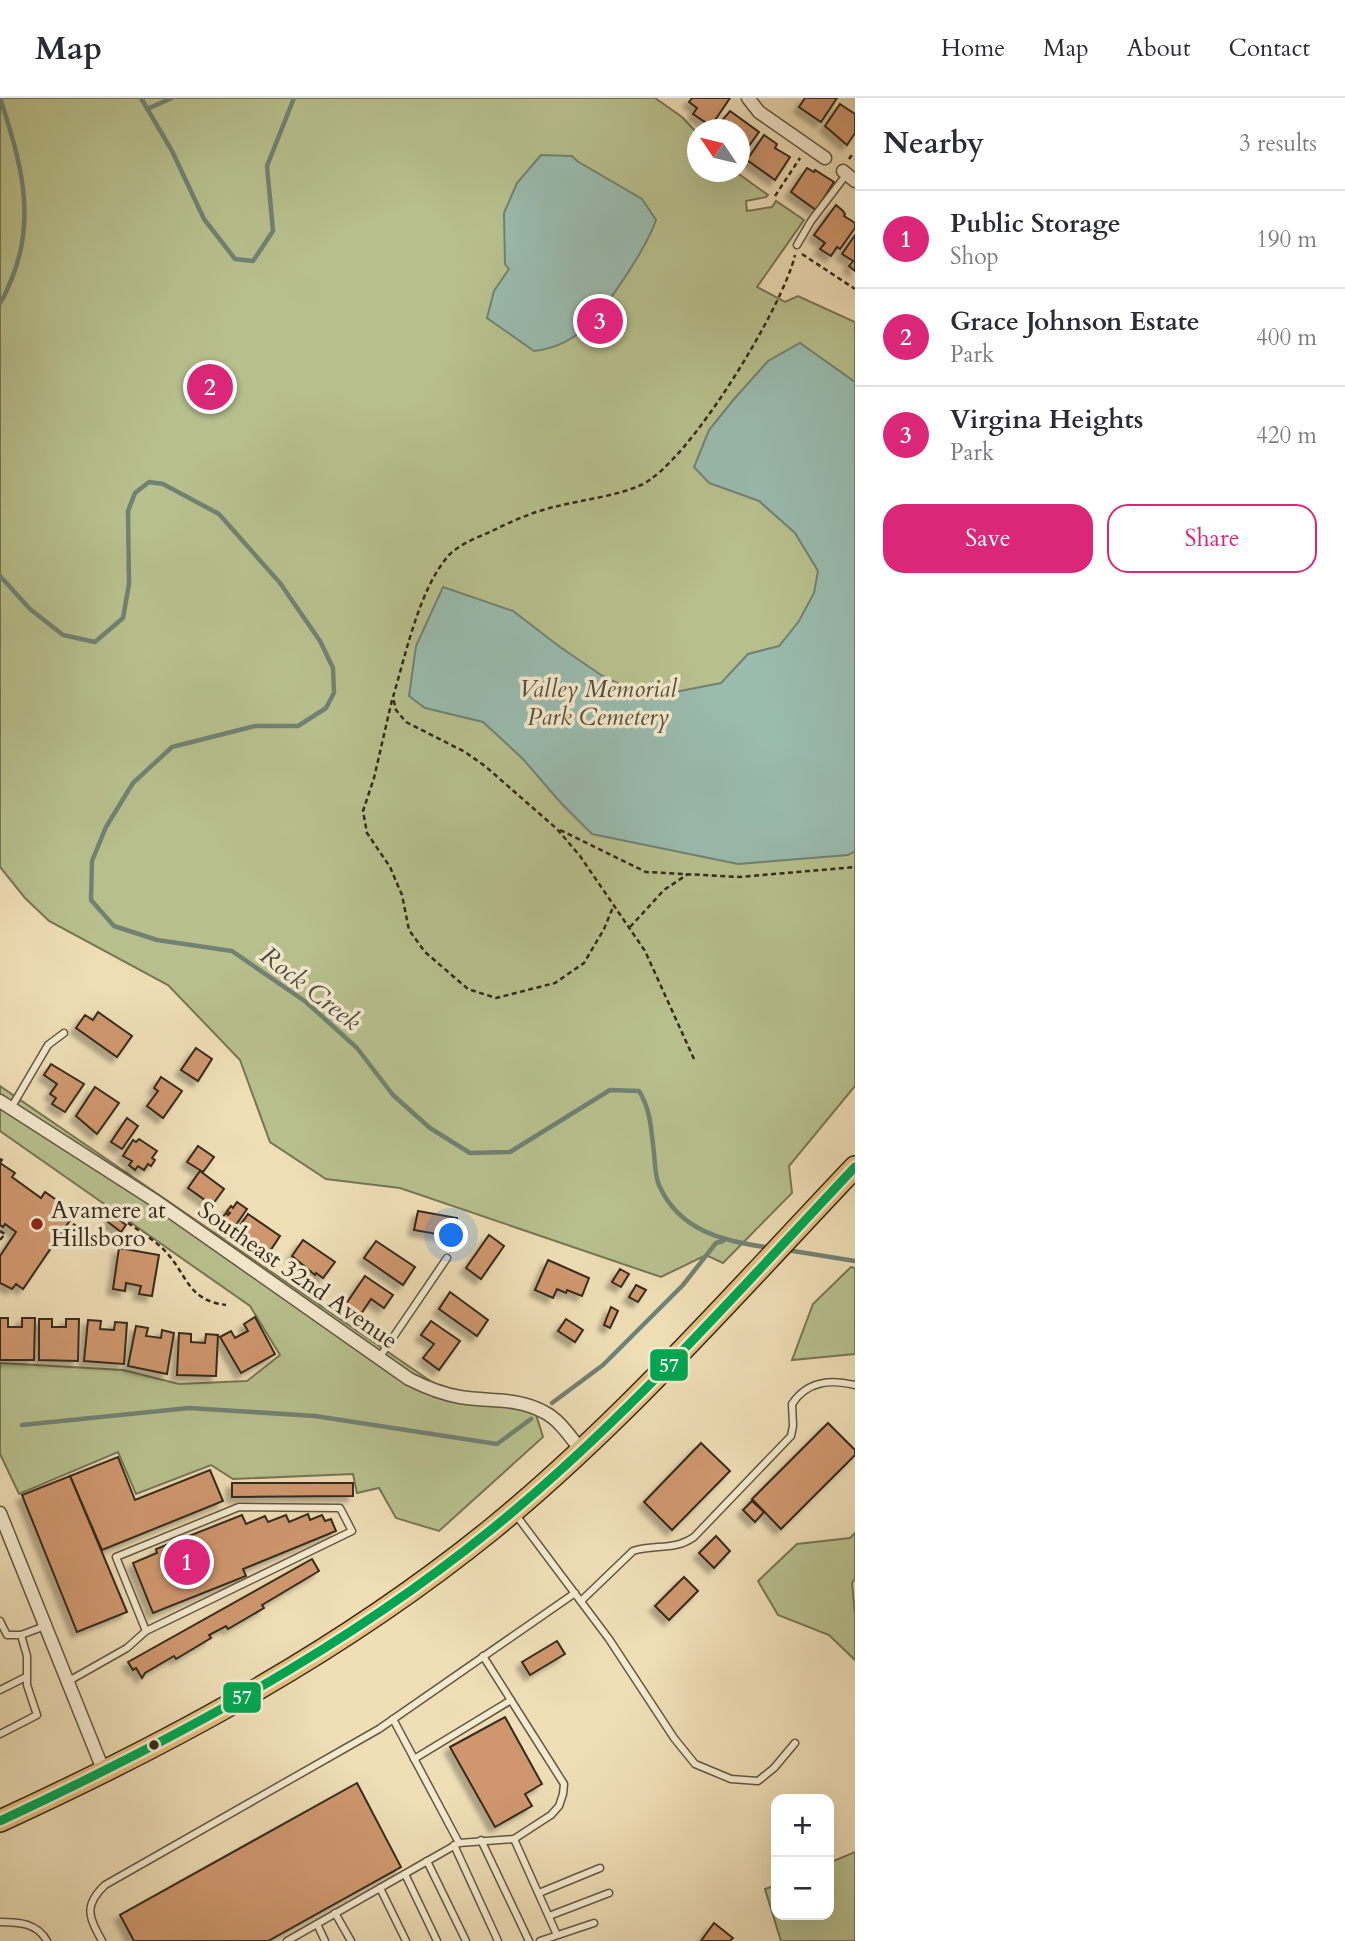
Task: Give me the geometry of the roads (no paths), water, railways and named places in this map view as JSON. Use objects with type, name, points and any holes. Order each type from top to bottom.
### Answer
[{"type":"main road","points":[[0,1821],[104,1772],[210,1717],[325,1648],[439,1570],[513,1511],[647,1387],[855,1167]]},
{"type":"street","points":[[748,98],[759,112],[825,158]]},
{"type":"street","name":"Southeast 32nd Avenue","points":[[5,1104],[154,1200],[409,1379],[433,1390],[460,1397],[516,1401],[545,1412],[559,1423],[581,1450]]},
{"type":"street","points":[[0,1513],[104,1772]]},
{"type":"lane","points":[[797,247],[811,221],[848,175]]},
{"type":"lane","points":[[5,1104],[48,1045],[64,1033]]},
{"type":"lane","points":[[379,1358],[447,1258]]},
{"type":"lane","points":[[581,1601],[634,1551],[677,1546],[694,1537],[791,1436],[792,1404],[806,1388],[821,1382],[841,1381],[855,1385]]},
{"type":"lane","points":[[67,1682],[127,1648],[146,1631],[352,1531],[340,1508],[239,1507],[116,1557],[146,1631]]},
{"type":"lane","points":[[513,1511],[609,1639],[674,1738],[695,1764],[731,1779],[758,1781],[774,1768],[795,1743]]},
{"type":"lane","points":[[102,1941],[89,1911],[94,1896],[105,1885],[393,1719],[575,1593]]},
{"type":"lane","points":[[0,1621],[3,1636],[21,1635],[45,1626]]},
{"type":"lane","points":[[0,1734],[37,1715],[26,1677],[27,1656],[21,1635]]},
{"type":"lane","points":[[287,1941],[456,1844],[514,1839],[551,1815],[559,1806],[564,1794],[564,1784],[484,1656]]},
{"type":"lane","points":[[0,1690],[26,1677]]},
{"type":"lane","points":[[414,1759],[511,1700]]},
{"type":"lane","points":[[393,1719],[456,1844],[498,1941]]},
{"type":"lane","points":[[514,1839],[557,1935]]},
{"type":"lane","points":[[481,1840],[529,1941]]},
{"type":"lane","points":[[427,1861],[466,1941]]},
{"type":"lane","points":[[538,1894],[600,1868]]},
{"type":"lane","points":[[405,1874],[437,1941]]},
{"type":"lane","points":[[380,1888],[406,1941]]},
{"type":"lane","points":[[549,1916],[609,1893]]},
{"type":"lane","points":[[335,1913],[351,1941]]},
{"type":"lane","points":[[0,1923],[14,1922],[35,1927],[47,1941]]},
{"type":"lane","points":[[540,1941],[594,1923]]},
{"type":"lane","points":[[317,1924],[325,1941]]},
{"type":"waterway","name":"Rock Creek","points":[[0,98],[19,166],[24,210],[19,255],[0,303]]},
{"type":"waterway","name":"Rock Creek","points":[[141,98],[172,151],[204,219],[235,259],[253,261],[273,231],[267,166],[294,98]]},
{"type":"waterway","points":[[147,109],[172,98]]},
{"type":"waterway","name":"Rock Creek","points":[[0,576],[30,609],[63,635],[95,642],[123,618],[129,584],[128,511],[135,493],[149,482],[163,484],[219,514],[280,583],[320,641],[333,668],[334,693],[326,708],[298,726],[255,726],[172,747],[133,783],[106,827],[92,861],[91,900],[114,926],[157,940],[232,951],[306,1002],[357,1048],[393,1095],[430,1128],[470,1153],[510,1152],[610,1090],[639,1091],[650,1121],[658,1181],[668,1201],[679,1214],[706,1232],[737,1242],[771,1248]]},
{"type":"waterway","points":[[552,1403],[603,1365],[683,1285],[716,1243],[723,1241]]},
{"type":"waterway","name":"Rock Creek","points":[[787,1250],[855,1261]]},
{"type":"waterway","points":[[22,1425],[189,1408],[315,1416],[497,1444],[531,1419]]},
{"type":"place","name":"Virgina Heights","points":[[600,321]]},
{"type":"place","name":"Grace Johnson Estate","points":[[210,387]]},
{"type":"place","name":"Avamere at Hillsboro","points":[[37,1224]]},
{"type":"place","name":"Public Storage","points":[[187,1562]]},
{"type":"park label","name":"Valley Memorial Park Cemetery","points":[[598,703]]}]
